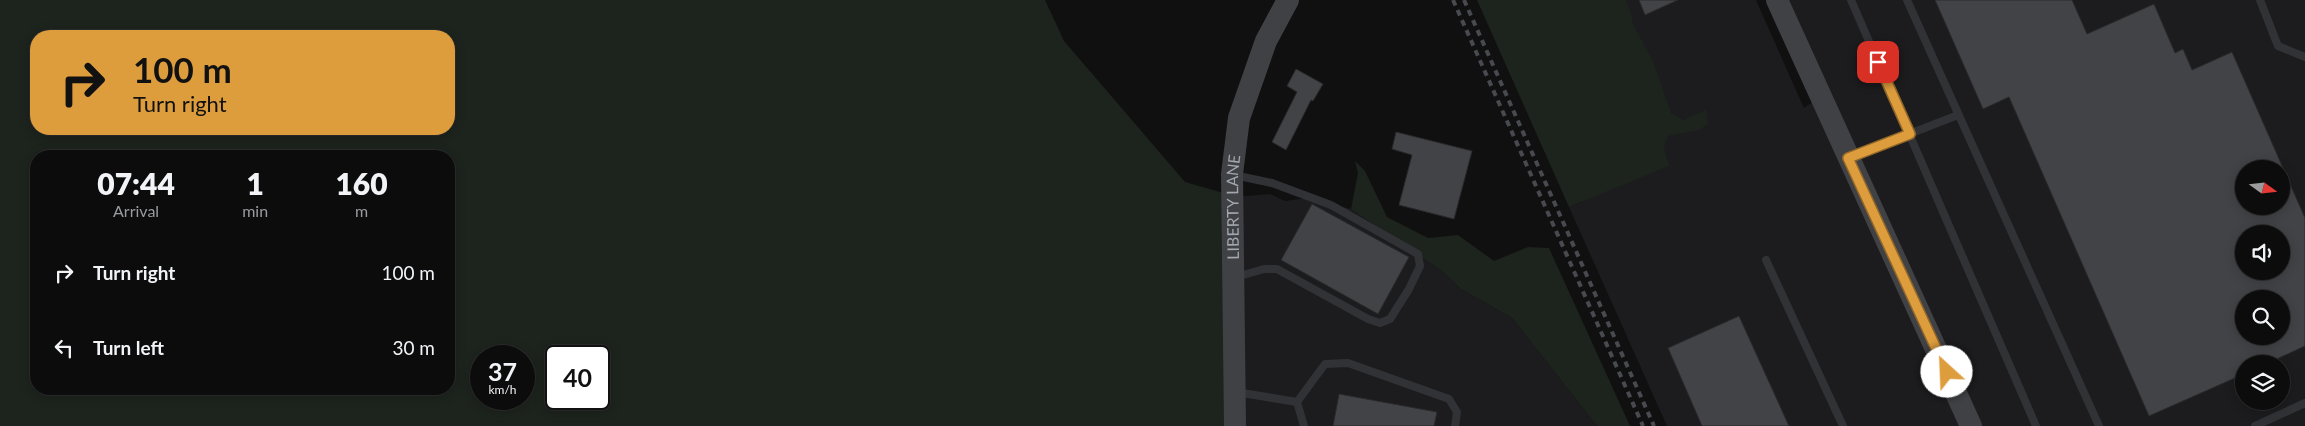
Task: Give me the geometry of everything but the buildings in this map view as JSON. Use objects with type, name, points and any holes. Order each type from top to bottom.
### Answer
[{"type":"street","name":"LIBERTY LANE","points":[[1234,426],[1232,174],[1239,118],[1244,97],[1270,33],[1288,0]]},
{"type":"street","points":[[1777,0],[1972,426]]},
{"type":"lane","points":[[1851,0],[2036,426]]},
{"type":"lane","points":[[1907,0],[2100,426]]},
{"type":"lane","points":[[2260,0],[2278,46],[2305,57]]},
{"type":"lane","points":[[1848,158],[1958,115]]},
{"type":"lane","points":[[1232,174],[1272,183],[1331,205],[1418,254],[1420,266],[1409,289],[1390,319],[1380,323],[1368,319],[1277,269],[1264,269],[1233,278]]},
{"type":"lane","points":[[1766,260],[1844,426]]},
{"type":"lane","points":[[1297,402],[1324,364],[1348,363],[1449,399],[1457,412],[1455,426]]},
{"type":"lane","points":[[1234,392],[1297,402]]},
{"type":"lane","points":[[1297,402],[1304,426]]},
{"type":"lane","points":[[2255,426],[2305,403]]},
{"type":"shaded area","points":[[0,0],[1045,0],[1064,41],[1185,182],[1227,194],[1235,426],[0,426]]},
{"type":"shaded area","points":[[1477,0],[1626,0],[1633,24],[1653,61],[1671,113],[1683,120],[1706,110],[1708,124],[1699,130],[1668,136],[1664,147],[1669,166],[1569,207]]},
{"type":"shaded area","points":[[1617,0],[1756,0],[1804,108],[1820,97],[1779,0],[2305,0],[2305,426],[1667,426],[1569,207],[1582,202]]},
{"type":"shaded area","points":[[1355,161],[1365,171],[1387,217],[1428,238],[1458,235],[1494,261],[1528,247],[1549,248],[1630,426],[1597,426],[1512,318],[1461,289],[1442,271],[1351,209],[1358,173]]},
{"type":"shaded area","points":[[1270,194],[1285,201],[1307,198],[1351,209],[1442,271],[1461,289],[1512,318],[1597,426],[1234,426],[1235,197]]},
{"type":"railway","points":[[1453,0],[1643,426]]},
{"type":"railway","points":[[1464,0],[1654,426]]},
{"type":"route","points":[[1878,62],[1910,134],[1848,158],[1947,372]]}]
